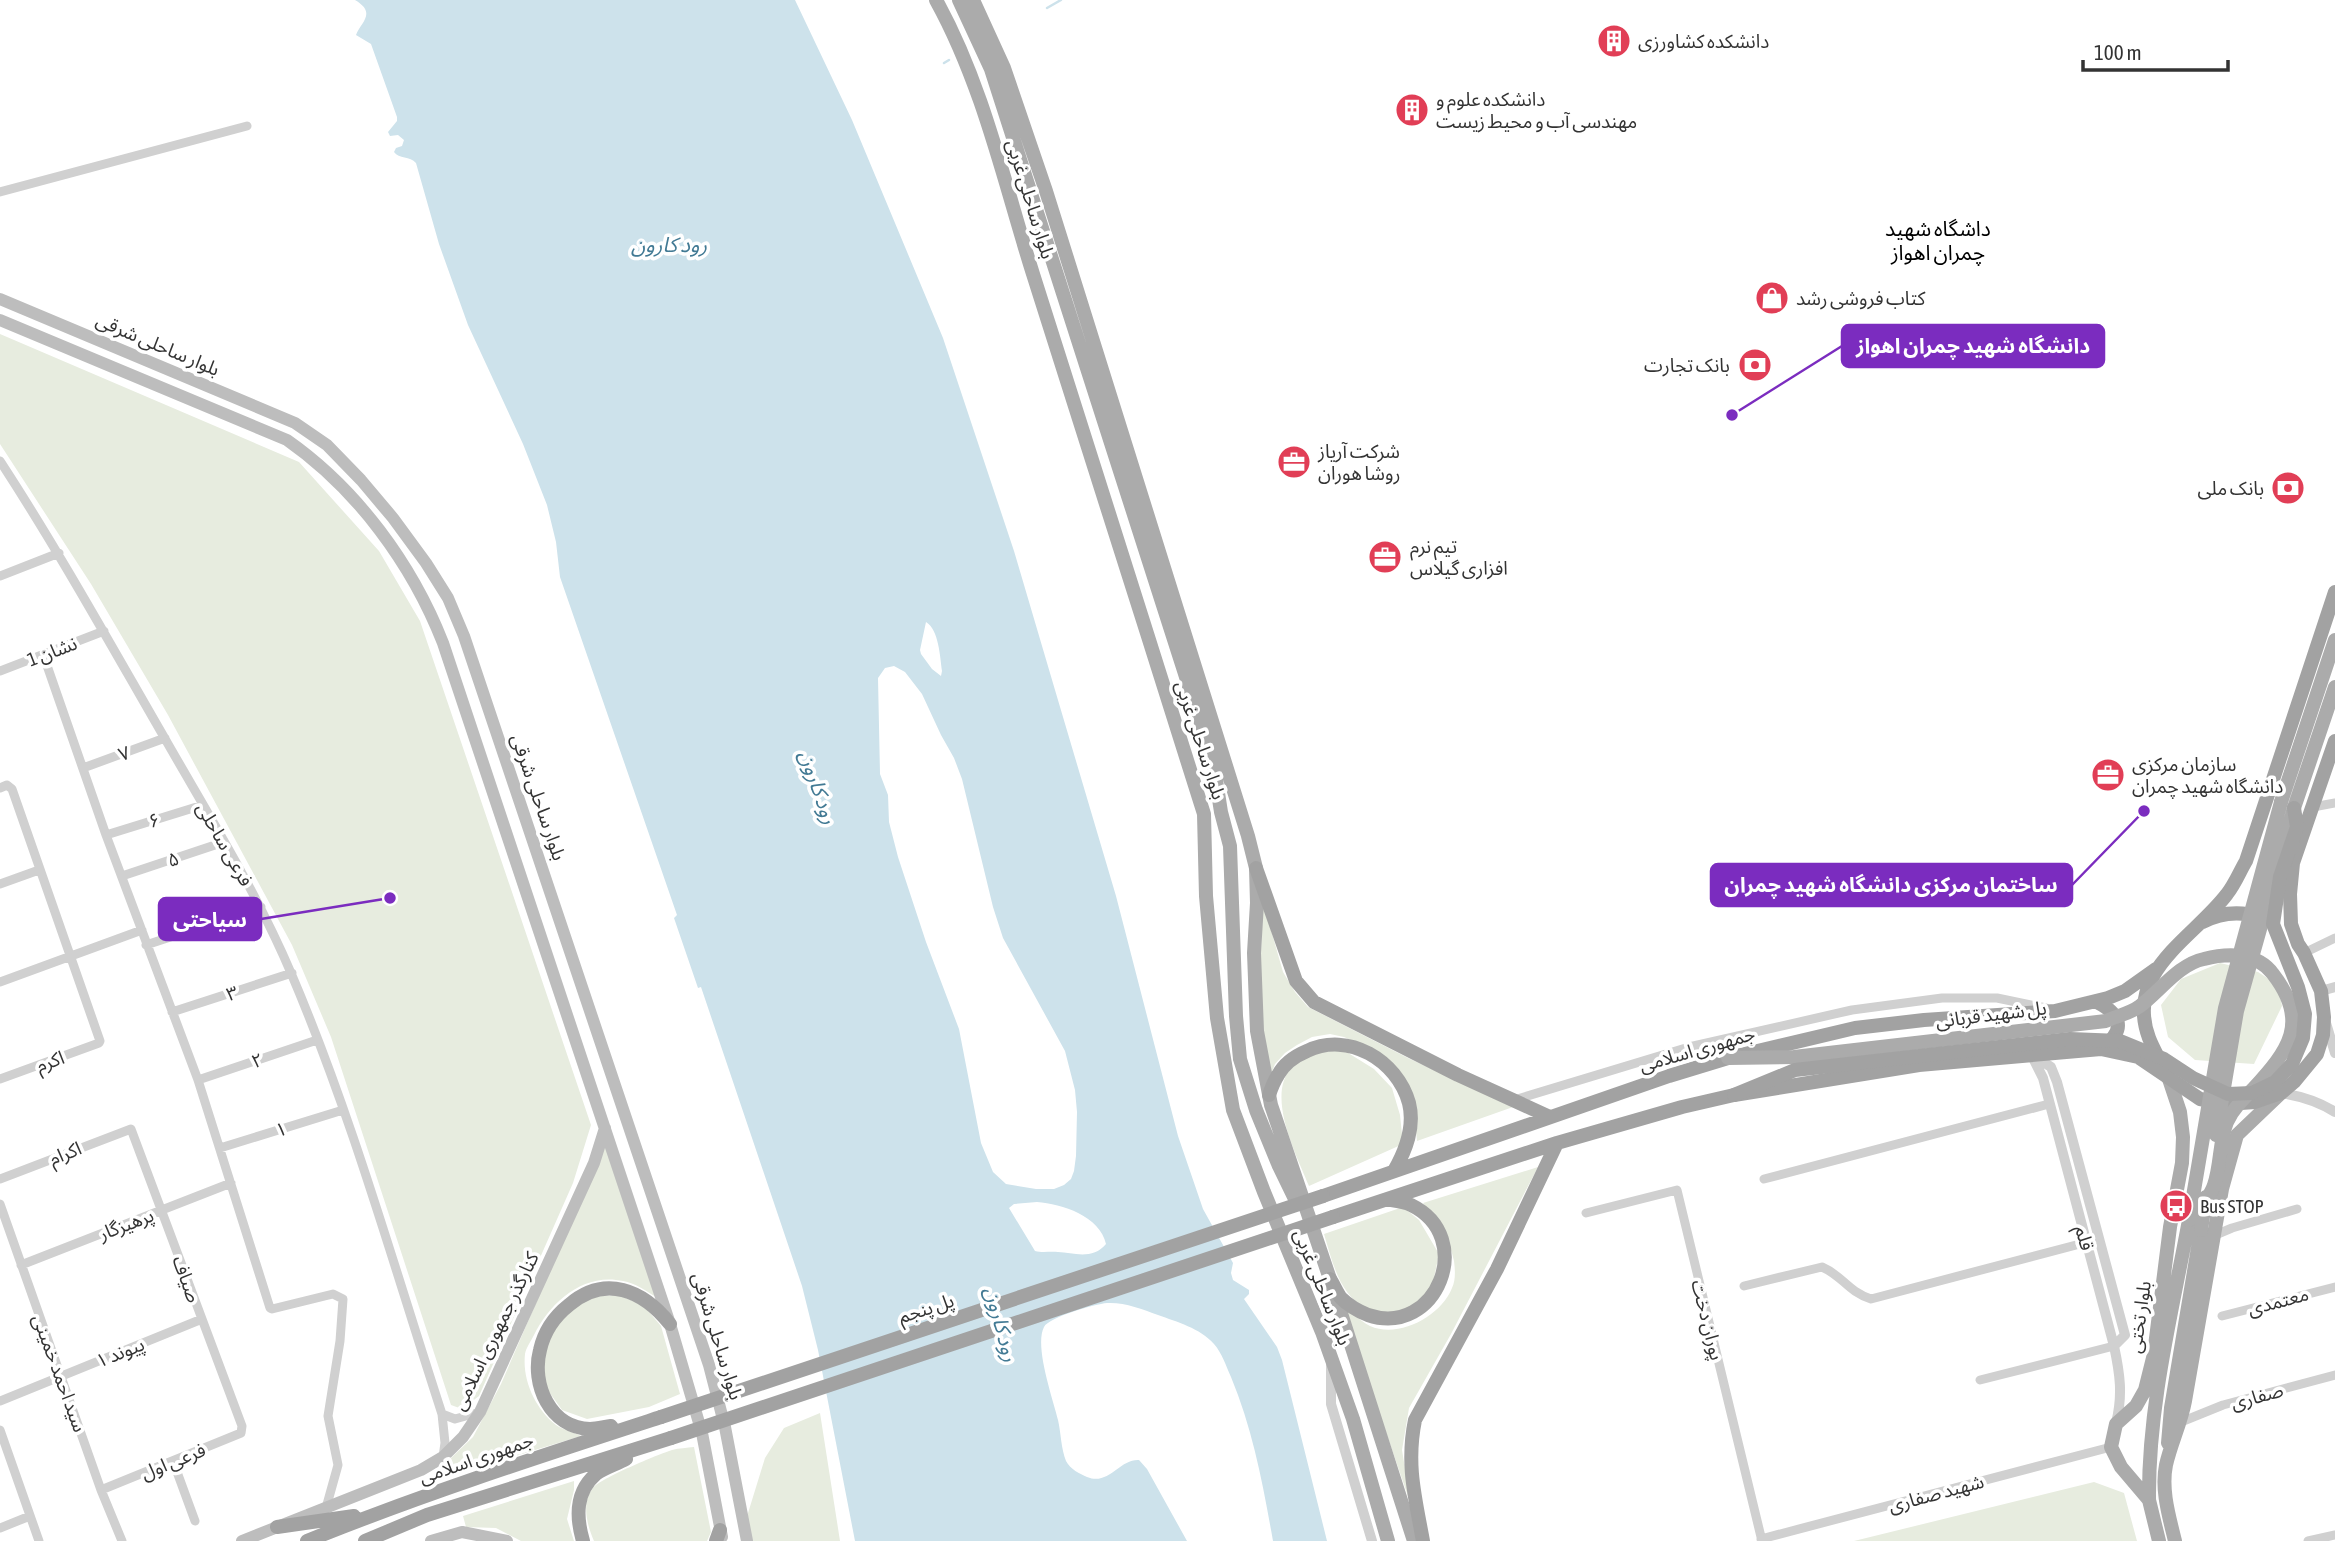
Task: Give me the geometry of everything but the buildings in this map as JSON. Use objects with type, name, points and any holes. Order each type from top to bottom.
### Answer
[{"type":"highway","points":[[2168,1076],[2148,1037],[2144,1016],[2146,993],[2156,969],[2168,953],[2228,893],[2246,861],[2335,592]]},
{"type":"highway","points":[[2301,949],[2291,924],[2293,863],[2335,741]]},
{"type":"highway","name":"پل شهید قربانی","points":[[1734,1095],[1795,1070],[2070,1039],[2120,1041],[2164,1059],[2193,1078],[2228,1094],[2252,1093],[2275,1082],[2292,1064],[2303,1038],[2305,1014],[2298,987],[2273,924],[2280,877],[2297,827],[2287,805]]},
{"type":"highway","points":[[1256,868],[1296,981],[1314,1002],[1458,1075],[1550,1117]]},
{"type":"highway","points":[[583,1541],[577,1522],[578,1505],[584,1489],[597,1474],[671,1438],[1557,1143],[1682,1107],[1734,1095],[1907,1066],[2101,1049],[2138,1057],[2200,1099],[2227,1104],[2255,1102],[2281,1093],[2294,1082],[2316,1054],[2323,1035],[2328,989],[2301,949],[2277,924],[2251,914],[2223,914],[2198,925]]},
{"type":"highway","name":"جمهوری اسلامی","points":[[1323,1196],[1728,1058],[1855,1028],[1924,1020],[2055,1011],[2097,1002],[2125,991],[2156,969]]},
{"type":"highway","points":[[2097,1002],[2116,1016],[2119,1024],[2112,1039],[2101,1049]]},
{"type":"highway","points":[[1269,1095],[1278,1074],[1295,1056],[1317,1046],[1342,1044],[1362,1050],[1383,1062],[1399,1081],[1409,1104],[1411,1128],[1405,1153],[1394,1171]]},
{"type":"highway","points":[[1423,1541],[1411,1479],[1410,1446],[1415,1420],[1497,1269],[1557,1143]]},
{"type":"highway","name":"پل پنجم","points":[[660,1417],[1323,1196]]},
{"type":"highway","points":[[1330,1279],[1341,1297],[1357,1311],[1378,1318],[1399,1317],[1419,1309],[1434,1294],[1444,1275],[1446,1253],[1440,1233],[1428,1216],[1410,1204],[1389,1199]]},
{"type":"highway","points":[[660,1417],[590,1429],[573,1426],[547,1406],[540,1390],[537,1370],[539,1350],[546,1332],[560,1312],[579,1296],[598,1289],[614,1288],[645,1298],[670,1324]]},
{"type":"highway","name":"جمهوری اسلامی","points":[[307,1541],[494,1471],[660,1417]]},
{"type":"highway","name":"جمهوری اسلامی","points":[[365,1541],[427,1515],[671,1438]]},
{"type":"highway","points":[[276,1527],[380,1512]]},
{"type":"main road","name":"بلوار ساحلی غربی","points":[[936,0],[953,31],[992,134],[1032,271],[1204,814],[1206,896],[1217,1018],[1233,1110],[1331,1356],[1353,1419],[1388,1541]]},
{"type":"main road","name":"بلوار ساحلی غربی","points":[[959,0],[991,69],[1213,761],[1221,812],[1230,846],[1235,1003],[1240,1059],[1256,1110],[1279,1166],[1320,1247]]},
{"type":"main road","name":"بلوار ساحلی غربی","points":[[973,0],[1004,68],[1046,191],[1248,836],[1256,868],[1254,992],[1257,1031],[1269,1095],[1414,1541]]},
{"type":"main road","name":"بلوار ساحلی شرقی","points":[[0,299],[295,423],[327,445],[360,480],[393,519],[441,586],[464,636],[709,1365],[725,1427],[747,1541]]},
{"type":"main road","name":"بلوار ساحلی شرقی","points":[[0,320],[287,440],[315,460],[347,492],[410,573],[443,643],[670,1324],[702,1433],[720,1537]]},
{"type":"main road","points":[[2159,1541],[2149,1500],[2148,1462],[2160,1375],[2225,1007],[2335,640]]},
{"type":"main road","points":[[2287,805],[2335,687]]},
{"type":"main road","name":"پل شهید قربانی","points":[[2207,1233],[2204,1204],[2237,1011],[2274,872],[2287,805]]},
{"type":"main road","name":"پل شهید قربانی","points":[[1728,1058],[1794,1057],[2106,1021],[2138,1008],[2178,973],[2200,959],[2232,954],[2257,961],[2270,970],[2290,998],[2293,1018],[2287,1045],[2274,1066],[2234,1109],[2226,1124],[2214,1185],[2204,1204]]},
{"type":"main road","name":"بلوار تختی","points":[[2116,1424],[2136,1406],[2145,1390],[2154,1354],[2170,1227],[2182,1163],[2180,1112],[2168,1076]]},
{"type":"main road","points":[[2175,1541],[2165,1499],[2171,1408],[2207,1233],[2237,1135],[2281,1093]]},
{"type":"main road","points":[[599,1109],[621,1102]]},
{"type":"main road","name":"کنارگذر جمهوری اسلامی","points":[[242,1541],[421,1471],[443,1457],[463,1437],[480,1412],[594,1163],[605,1128]]},
{"type":"main road","points":[[2178,1182],[2190,1166],[2206,1165],[2218,1174],[2222,1189]]},
{"type":"main road","points":[[2166,1466],[2181,1422],[2207,1233]]},
{"type":"main road","points":[[2116,1424],[2111,1447],[2121,1466],[2149,1500]]},
{"type":"main road","points":[[431,1541],[453,1538],[462,1532],[472,1537],[507,1541]]},
{"type":"street","points":[[0,192],[247,126]]},
{"type":"street","name":"فرعی ساحلی","points":[[1,465],[59,553],[203,804],[261,907],[292,974],[343,1110],[442,1414],[445,1443],[443,1457]]},
{"type":"street","points":[[0,576],[59,553]]},
{"type":"street","name":"نشان 1","points":[[0,671],[104,631]]},
{"type":"street","points":[[43,654],[146,945],[198,1080],[270,1308],[333,1294],[342,1299],[340,1341],[328,1416],[338,1465],[326,1508]]},
{"type":"street","name":"۷","points":[[83,768],[165,738]]},
{"type":"street","points":[[0,788],[7,785],[12,789],[70,957]]},
{"type":"street","points":[[2313,807],[2335,803]]},
{"type":"street","name":"۶","points":[[106,835],[203,804]]},
{"type":"street","name":"۵","points":[[122,876],[224,842]]},
{"type":"street","points":[[0,884],[39,870]]},
{"type":"street","points":[[146,945],[261,907]]},
{"type":"street","points":[[0,982],[142,930]]},
{"type":"street","points":[[2301,949],[2335,938]]},
{"type":"street","name":"اکرم","points":[[0,1079],[99,1043],[100,1038],[70,957]]},
{"type":"street","name":"۳","points":[[172,1012],[292,974]]},
{"type":"street","points":[[1513,1100],[1689,1046],[1852,1010],[1942,998],[1997,998],[2055,1011]]},
{"type":"street","points":[[2324,1017],[2335,1053]]},
{"type":"street","name":"۲","points":[[198,1080],[317,1040]]},
{"type":"street","points":[[1980,1380],[2114,1346],[2125,1335],[2057,1082],[2050,1067],[2031,1054]]},
{"type":"street","name":"قلم","points":[[2031,1054],[2043,1078],[2114,1346],[2122,1384],[2116,1424]]},
{"type":"street","points":[[2281,1093],[2320,1102],[2335,1112]]},
{"type":"street","points":[[1764,1179],[2049,1104]]},
{"type":"street","name":"۱","points":[[220,1148],[343,1110]]},
{"type":"street","name":"اکرام","points":[[0,1179],[131,1129]]},
{"type":"street","name":"صیاف","points":[[131,1129],[243,1429]]},
{"type":"street","name":"پرهیزگار","points":[[21,1265],[231,1182]]},
{"type":"street","name":"پوران دخت","points":[[1586,1213],[1677,1190],[1761,1540]]},
{"type":"street","name":"سید احمد خمینی","points":[[0,1204],[101,1490],[122,1541]]},
{"type":"street","points":[[2207,1233],[2298,1209]]},
{"type":"street","points":[[1744,1286],[1822,1267],[1831,1271],[1856,1294],[1871,1299],[2099,1239]]},
{"type":"street","name":"معتمدی","points":[[2222,1316],[2335,1287]]},
{"type":"street","name":"پیوند ۱","points":[[0,1401],[202,1319]]},
{"type":"street","points":[[1331,1356],[1331,1404],[1372,1541]]},
{"type":"street","name":"صفاری","points":[[2181,1422],[2222,1405],[2335,1375]]},
{"type":"street","points":[[442,1414],[455,1419],[480,1412]]},
{"type":"street","name":"فرعی اول","points":[[101,1490],[242,1433],[243,1429]]},
{"type":"street","points":[[0,1430],[39,1541]]},
{"type":"street","name":"شهید صفاری","points":[[1761,1540],[2111,1447]]},
{"type":"street","points":[[173,1461],[195,1521]]},
{"type":"street","points":[[1415,1499],[1429,1541]]},
{"type":"street","points":[[0,1528],[30,1516]]},
{"type":"street","points":[[2308,1541],[2335,1535]]},
{"type":"shaded area","points":[[0,334],[299,462],[379,551],[420,621],[591,1125],[573,1183],[479,1396],[462,1409],[451,1405],[331,1037],[292,945],[168,715],[91,584],[0,444]]},
{"type":"shaded area","points":[[1263,902],[1283,972],[1308,1007],[1513,1107],[1417,1141],[1413,1102],[1360,1044],[1330,1034],[1312,1037],[1285,1053],[1275,1064],[1269,1079],[1263,1037],[1260,975]]},
{"type":"shaded area","points":[[2220,963],[2258,972],[2278,985],[2282,1006],[2254,1064],[2195,1060],[2168,1037],[2161,1005],[2181,979]]},
{"type":"shaded area","points":[[1315,1051],[1345,1051],[1374,1069],[1392,1088],[1400,1115],[1403,1144],[1309,1186],[1286,1126],[1282,1093],[1284,1079],[1292,1067]]},
{"type":"shaded area","points":[[605,1143],[656,1297],[632,1283],[609,1279],[582,1285],[559,1301],[549,1311],[527,1347],[526,1374],[532,1394],[542,1411],[559,1427],[581,1436],[447,1477],[447,1462],[473,1437],[501,1384]]},
{"type":"shaded area","points":[[1538,1167],[1451,1334],[1409,1408],[1402,1450],[1411,1505],[1341,1301],[1366,1324],[1381,1329],[1406,1327],[1429,1316],[1447,1298],[1455,1271],[1449,1245],[1442,1230],[1423,1203]]},
{"type":"shaded area","points":[[1403,1207],[1419,1220],[1439,1254],[1430,1297],[1392,1316],[1372,1311],[1349,1295],[1338,1276],[1324,1234]]},
{"type":"shaded area","points":[[618,1295],[643,1305],[661,1326],[680,1394],[649,1407],[587,1419],[562,1410],[547,1389],[543,1372],[545,1347],[559,1321],[580,1302],[599,1296]]},
{"type":"shaded area","points":[[820,1413],[840,1541],[747,1541],[744,1526],[765,1458],[784,1428]]},
{"type":"shaded area","points":[[694,1447],[711,1532],[707,1541],[594,1541],[587,1521],[586,1507],[593,1488],[617,1473],[655,1456],[675,1449]]},
{"type":"shaded area","points":[[574,1481],[567,1519],[574,1541],[521,1541],[496,1528],[466,1527],[463,1516]]},
{"type":"shaded area","points":[[2094,1482],[2124,1493],[2137,1541],[1854,1541]]},
{"type":"water","name":"رود کارون","points":[[355,0],[795,0],[852,120],[943,338],[1014,551],[1116,896],[1178,1136],[1203,1209],[1233,1263],[1233,1280],[1249,1290],[1244,1299],[1277,1347],[1282,1360],[1327,1541],[1273,1541],[1251,1437],[1226,1364],[1214,1344],[1202,1334],[1180,1323],[1139,1308],[1113,1303],[1073,1312],[1054,1319],[1044,1327],[1041,1347],[1064,1456],[1075,1471],[1095,1479],[1139,1460],[1147,1469],[1187,1541],[855,1541],[818,1350],[802,1286],[701,987],[698,988],[674,918],[677,915],[560,577],[556,542],[547,505],[523,444],[468,325],[439,244],[416,163],[394,152],[402,146],[404,140],[398,135],[390,136],[388,132],[397,117],[371,44],[356,35],[366,18],[362,5]],"holes":[[[926,622],[936,637],[941,676],[921,654]],[[894,666],[905,672],[922,694],[954,758],[962,779],[1003,938],[1065,1051],[1075,1090],[1076,1156],[1071,1179],[1054,1189],[1006,1184],[993,1172],[981,1143],[959,1029],[926,942],[889,822],[888,795],[880,774],[878,678],[885,668]],[[1047,1203],[1079,1213],[1096,1226],[1106,1244],[1089,1254],[1035,1251],[1009,1208],[1014,1204]]]},
{"type":"waterway","points":[[1047,8],[1061,0]]},
{"type":"waterway","points":[[944,63],[949,60]]},
{"type":"place","name":"دانشکده کشاورزی","points":[[1614,41]]},
{"type":"place","name":"دانشکده علوم و مهندسی آب و محیط زیست","points":[[1412,110]]},
{"type":"place","name":"کتاب فروشی رشد","points":[[1772,298]]},
{"type":"place","name":"بانک تجارت","points":[[1755,365]]},
{"type":"place","name":"دانشگاه شهید چمران اهواز","points":[[1732,415]]},
{"type":"place","name":"شرکت آریاز روشا هوران","points":[[1294,462]]},
{"type":"place","name":"بانک ملی","points":[[2288,488]]},
{"type":"place","name":"تیم نرم افزاری گیلاس","points":[[1385,557]]},
{"type":"place","name":"سازمان مرکزی دانشگاه شهید چمران","points":[[2108,775]]},
{"type":"place","name":"ساختمان مرکزی دانشگاه شهید چمران","points":[[2144,811]]},
{"type":"place","name":"سیاحتی","points":[[390,898]]},
{"type":"place","name":"Bus STOP","points":[[2176,1206]]},
{"type":"district","name":"داشگاه شهید چمران اهواز","points":[[1938,240]]}]
